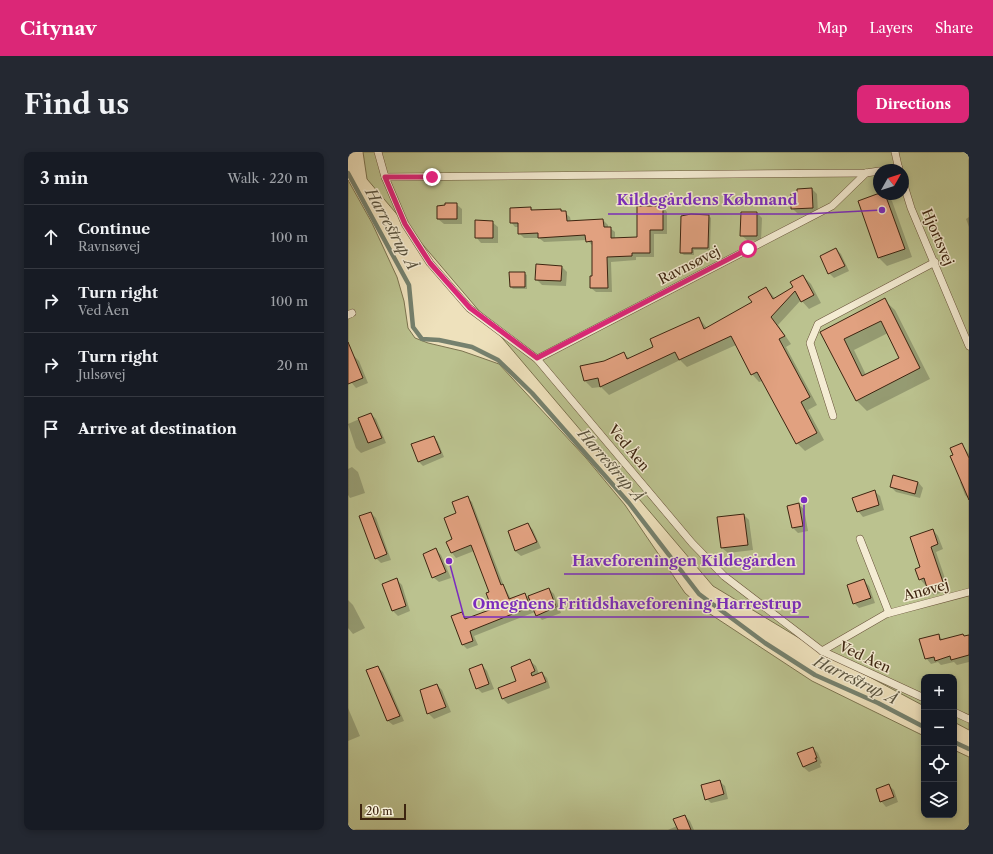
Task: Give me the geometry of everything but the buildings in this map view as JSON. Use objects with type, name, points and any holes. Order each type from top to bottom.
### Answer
[{"type":"lane","name":"Ved Åen","points":[[378,152],[385,177],[405,224],[430,263],[470,308],[537,358],[692,543],[724,576],[822,651],[921,697]]},
{"type":"lane","points":[[895,152],[898,164]]},
{"type":"lane","points":[[385,177],[873,172]]},
{"type":"lane","name":"Ravnsøvej","points":[[537,358],[832,206],[866,173]]},
{"type":"lane","name":"Hjortsvej","points":[[909,200],[969,346]]},
{"type":"lane","points":[[834,416],[810,343],[818,324],[935,262]]},
{"type":"lane","name":"Anøvej","points":[[860,539],[889,613]]},
{"type":"lane","name":"Anøvej","points":[[822,651],[889,613],[969,592]]},
{"type":"lane","points":[[957,713],[969,719]]},
{"type":"green space","points":[[363,152],[969,152],[969,730],[957,724],[957,674],[921,674],[921,704],[819,650],[713,586],[367,179]]},
{"type":"green space","points":[[348,180],[372,223],[397,277],[404,301],[408,328],[415,338],[428,343],[462,351],[499,364],[586,458],[625,505],[685,593],[707,612],[812,681],[921,735],[921,818],[957,818],[957,751],[969,757],[969,830],[348,830]]},
{"type":"waterway","name":"Harrestrup Å","points":[[348,173],[409,285],[413,327],[422,339],[439,340],[472,347],[498,360],[532,393],[629,503],[699,594],[765,643],[815,675],[878,703],[921,725]]},
{"type":"waterway","name":"Harrestrup Å","points":[[957,743],[969,749]]},
{"type":"place","name":"Kildegårdens Købmand","points":[[882,210]]},
{"type":"place","name":"Haveforeningen Kildegården","points":[[804,500]]},
{"type":"place","name":"Omegnens Fritidshaveforening Harrestrup","points":[[449,561]]},
{"type":"route","points":[[432,177],[385,177],[405,224],[430,263],[470,308],[537,358],[748,249]]}]
